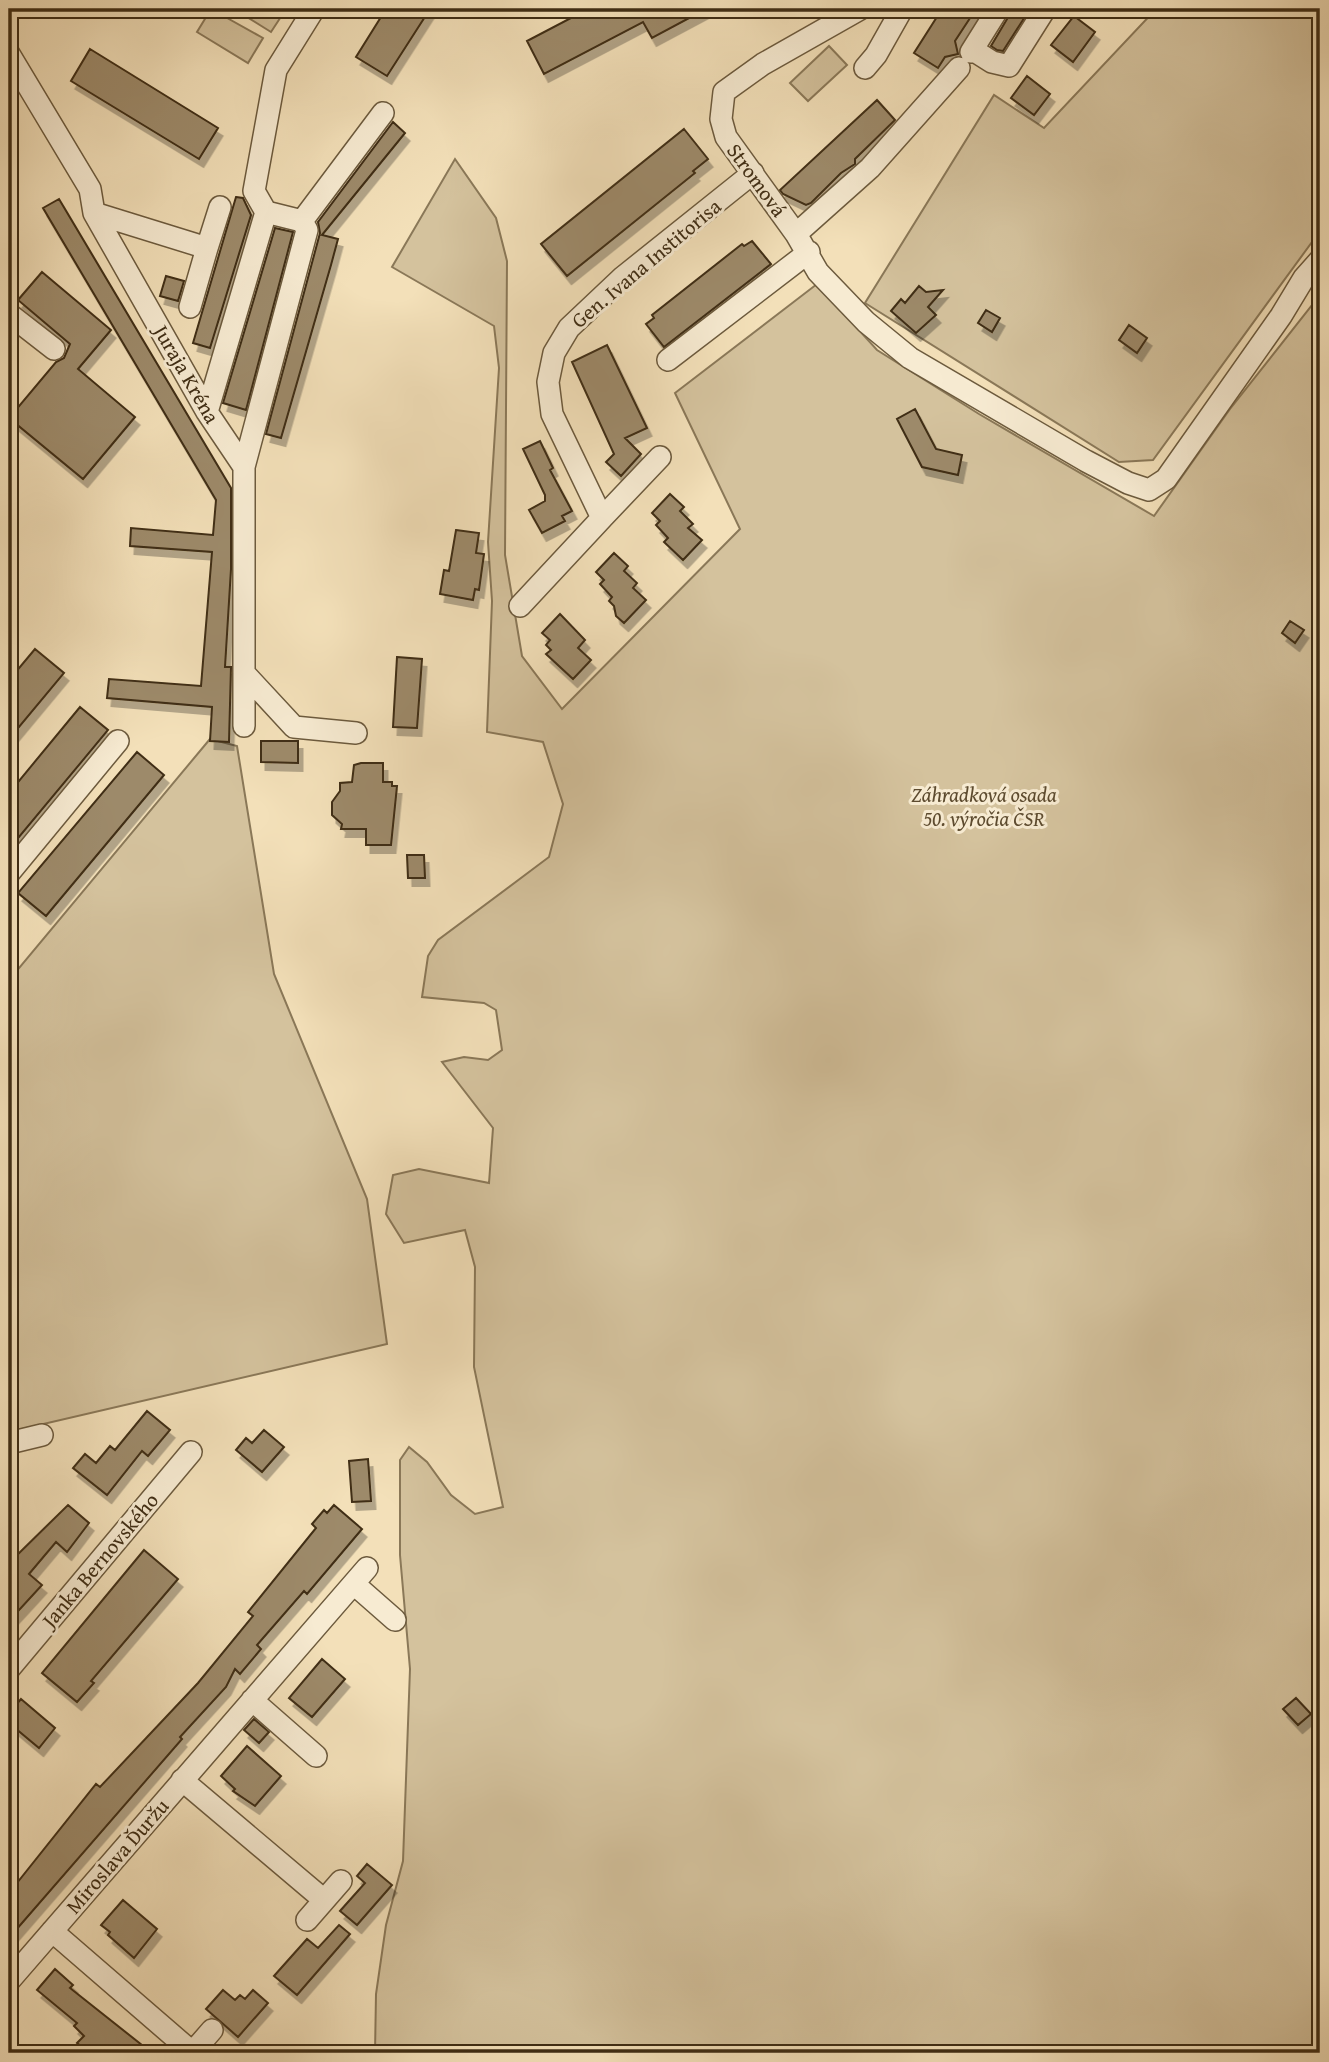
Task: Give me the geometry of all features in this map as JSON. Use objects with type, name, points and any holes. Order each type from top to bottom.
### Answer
[{"type":"street","points":[[207,412],[266,212],[254,191],[276,70],[314,9]]},
{"type":"street","name":"Stromová","points":[[860,9],[763,65],[724,92],[721,119],[726,137],[796,234],[870,168],[968,57],[998,9]]},
{"type":"street","points":[[865,68],[876,55],[902,9]]},
{"type":"street","points":[[968,57],[1009,66],[1045,9]]},
{"type":"street","name":"Juraja Kréna","points":[[9,54],[90,189],[94,213],[207,412],[244,467]]},
{"type":"street","points":[[302,221],[383,113]]},
{"type":"street","name":"Gen. Ivana Institorisa","points":[[602,518],[552,414],[548,382],[554,353],[569,328],[623,277],[753,173]]},
{"type":"street","points":[[190,307],[220,207]]},
{"type":"street","points":[[244,726],[244,467],[307,230],[302,221],[266,212]]},
{"type":"street","points":[[94,213],[207,248]]},
{"type":"street","points":[[796,234],[809,252],[818,272],[866,322],[909,358],[1086,461],[1128,483],[1149,490],[1166,479],[1281,316],[1304,278],[1320,260]]},
{"type":"street","points":[[668,360],[809,252]]},
{"type":"street","points":[[9,314],[54,349]]},
{"type":"street","points":[[520,606],[660,457]]},
{"type":"street","points":[[244,673],[294,727],[356,733]]},
{"type":"street","points":[[9,873],[118,741]]},
{"type":"street","points":[[9,1443],[42,1435]]},
{"type":"street","name":"Janka Bernovského","points":[[9,1668],[191,1452]]},
{"type":"street","name":"Miroslava Ďuržu","points":[[9,1981],[360,1576],[395,1620]]},
{"type":"street","points":[[252,1700],[316,1756]]},
{"type":"street","name":"Miroslava Ďuržu","points":[[182,1780],[324,1900]]},
{"type":"street","points":[[307,1920],[341,1881]]},
{"type":"street","name":"Miroslava Ďuržu","points":[[52,1931],[192,2053],[212,2030]]},
{"type":"green space","points":[[211,9],[263,38],[248,63],[197,32]]},
{"type":"green space","points":[[234,9],[286,9],[271,32]]},
{"type":"green space","points":[[1156,9],[1320,9],[1320,231],[1153,460],[1119,462],[865,303],[994,95],[1044,128]]},
{"type":"green space","points":[[829,46],[847,65],[808,101],[790,83]]},
{"type":"green space","name":"Záhradková osada 50. výročia ČSR","points":[[455,159],[496,218],[507,261],[505,555],[522,656],[562,709],[740,529],[675,393],[817,284],[877,350],[979,414],[1154,516],[1230,409],[1320,295],[1320,2053],[375,2053],[376,1994],[386,1925],[403,1861],[410,1669],[400,1555],[400,1460],[409,1447],[427,1462],[451,1495],[475,1514],[503,1507],[474,1367],[475,1267],[465,1230],[404,1243],[386,1214],[393,1175],[419,1169],[489,1183],[493,1128],[442,1062],[464,1057],[488,1060],[502,1050],[496,1010],[484,1003],[422,997],[428,956],[438,940],[549,857],[563,804],[543,742],[487,732],[492,601],[488,542],[499,368],[494,326],[392,267]]},
{"type":"green space","points":[[210,739],[237,746],[274,974],[367,1199],[387,1344],[9,1432],[9,980]]},
{"type":"building","points":[[386,9],[430,9],[387,76],[356,57]]},
{"type":"building","points":[[588,9],[706,9],[652,38],[643,22],[544,74],[527,41]]},
{"type":"building","points":[[942,9],[976,9],[955,41],[958,54],[945,57],[938,68],[914,53]]},
{"type":"building","points":[[1013,9],[1030,9],[1003,51],[997,50],[991,46]]},
{"type":"building","points":[[1074,16],[1095,32],[1073,62],[1051,45]]},
{"type":"building","points":[[90,49],[218,128],[199,159],[71,81]]},
{"type":"building","points":[[1027,76],[1050,94],[1034,115],[1011,98]]},
{"type":"building","points":[[877,100],[895,120],[855,159],[855,164],[841,173],[811,203],[806,205],[783,194],[780,190]]},
{"type":"building","points":[[393,122],[405,133],[322,235],[338,239],[331,265],[281,438],[266,434],[320,233],[318,222]]},
{"type":"building","points":[[684,129],[708,159],[693,171],[695,173],[567,276],[541,244]]},
{"type":"building","points":[[236,197],[243,198],[251,215],[210,348],[193,343]]},
{"type":"building","points":[[59,199],[231,488],[231,569],[225,667],[231,667],[229,742],[210,741],[212,707],[107,698],[109,679],[201,686],[212,552],[130,546],[131,528],[213,535],[216,500],[43,208]]},
{"type":"building","points":[[275,228],[293,232],[246,410],[223,403]]},
{"type":"building","points":[[752,241],[771,264],[664,347],[646,324],[654,318],[652,315],[742,244],[744,246]]},
{"type":"building","points":[[42,272],[111,330],[78,369],[135,417],[83,479],[9,418],[56,362],[64,358],[70,344],[18,300]]},
{"type":"building","points":[[166,276],[184,281],[178,301],[160,296]]},
{"type":"building","points":[[919,286],[926,292],[943,290],[928,307],[936,315],[916,333],[891,311],[901,299],[905,303]]},
{"type":"building","points":[[986,310],[1000,318],[992,332],[978,323]]},
{"type":"building","points":[[1129,325],[1147,338],[1137,353],[1119,340]]},
{"type":"building","points":[[607,345],[647,428],[625,438],[641,454],[621,476],[606,462],[614,454],[572,362]]},
{"type":"building","points":[[915,409],[936,449],[962,455],[958,475],[922,467],[897,419]]},
{"type":"building","points":[[540,441],[553,468],[550,470],[572,511],[562,516],[565,521],[542,533],[529,510],[545,501],[545,495],[523,449]]},
{"type":"building","points":[[670,494],[684,507],[680,511],[693,524],[688,528],[702,540],[683,560],[664,542],[668,538],[656,525],[660,521],[652,513]]},
{"type":"building","points":[[456,530],[479,533],[476,553],[484,554],[479,590],[475,589],[473,600],[440,594],[444,570],[449,571]]},
{"type":"building","points":[[614,553],[628,566],[624,571],[637,583],[633,588],[646,600],[624,623],[616,616],[614,606],[609,601],[612,597],[600,584],[604,580],[596,572]]},
{"type":"building","points":[[560,614],[585,640],[578,648],[591,660],[573,679],[546,654],[551,650],[546,645],[550,640],[542,633]]},
{"type":"building","points":[[1290,621],[1304,630],[1295,643],[1282,633]]},
{"type":"building","points":[[35,649],[64,673],[9,739],[9,680]]},
{"type":"building","points":[[397,657],[422,659],[417,728],[393,727]]},
{"type":"building","points":[[80,707],[108,730],[9,849],[9,793]]},
{"type":"building","points":[[261,741],[298,741],[298,763],[261,762]]},
{"type":"building","points":[[137,752],[164,775],[46,916],[18,893]]},
{"type":"building","points":[[383,763],[383,782],[392,782],[392,786],[397,786],[391,845],[366,845],[366,829],[341,829],[342,824],[332,815],[332,802],[340,791],[340,783],[352,782],[354,765]]},
{"type":"building","points":[[407,855],[424,855],[425,878],[408,878]]},
{"type":"building","points":[[147,1411],[170,1430],[148,1456],[142,1451],[107,1495],[73,1468],[85,1454],[96,1463],[110,1446],[115,1450]]},
{"type":"building","points":[[264,1430],[284,1447],[262,1472],[236,1450],[246,1438],[252,1443]]},
{"type":"building","points":[[368,1459],[371,1501],[352,1502],[349,1461]]},
{"type":"building","points":[[68,1505],[89,1523],[67,1552],[56,1542],[29,1574],[42,1585],[9,1621],[9,1563]]},
{"type":"building","points":[[334,1505],[362,1529],[307,1594],[304,1591],[257,1645],[261,1649],[240,1674],[235,1669],[226,1687],[9,1938],[9,1893],[96,1784],[100,1787],[198,1683],[253,1616],[248,1612],[316,1528],[312,1524],[324,1510],[327,1513]]},
{"type":"building","points":[[144,1550],[178,1579],[91,1681],[94,1683],[77,1702],[42,1673]]},
{"type":"building","points":[[322,1659],[345,1679],[312,1717],[289,1698]]},
{"type":"building","points":[[1296,1698],[1311,1714],[1298,1725],[1283,1709]]},
{"type":"building","points":[[21,1699],[55,1728],[39,1748],[9,1723],[9,1713]]},
{"type":"building","points":[[254,1719],[269,1732],[259,1743],[244,1730]]},
{"type":"building","points":[[247,1746],[281,1776],[255,1806],[233,1791],[235,1789],[221,1776]]},
{"type":"building","points":[[367,1864],[392,1885],[357,1925],[340,1911],[365,1883],[357,1876]]},
{"type":"building","points":[[123,1900],[157,1929],[134,1958],[108,1935],[110,1932],[101,1925]]},
{"type":"building","points":[[339,1925],[350,1934],[297,1995],[274,1976],[307,1939],[318,1948]]},
{"type":"building","points":[[55,1969],[73,1985],[70,1988],[152,2053],[89,2053],[77,2043],[84,2036],[74,2026],[77,2023],[37,1990]]},
{"type":"building","points":[[223,1990],[235,2000],[240,1995],[245,1999],[253,1990],[268,2003],[238,2037],[206,2009]]}]
